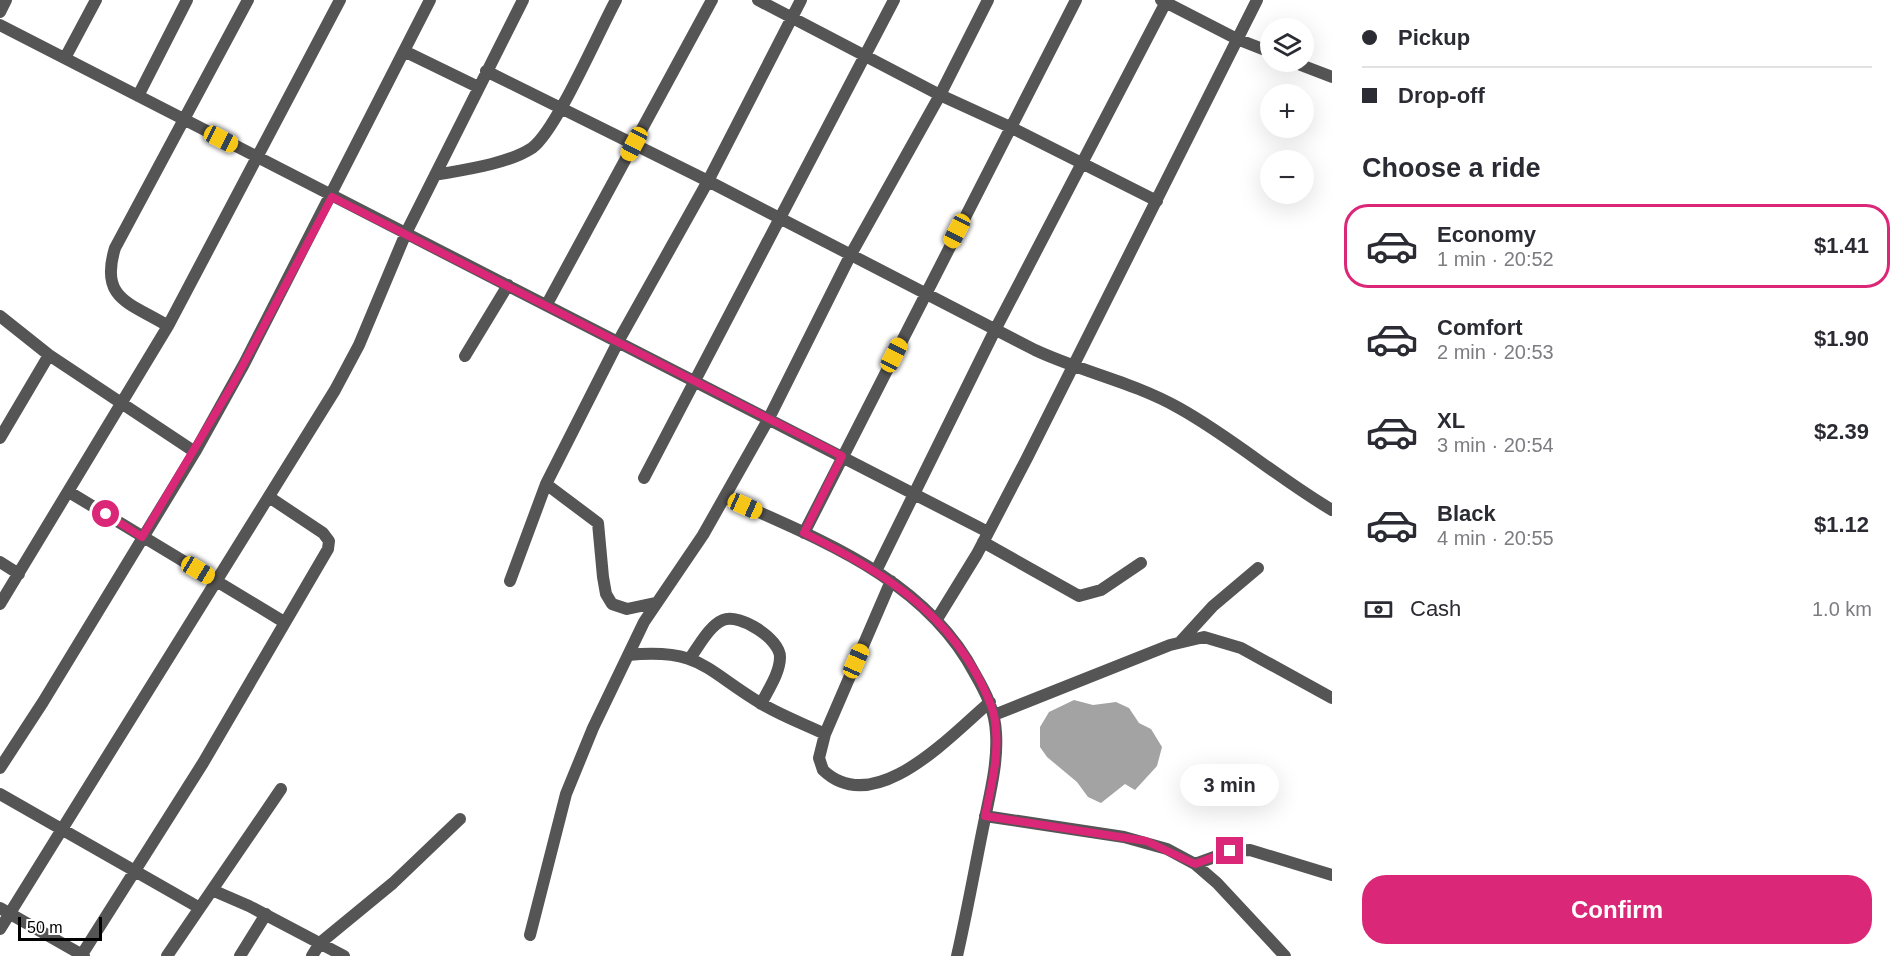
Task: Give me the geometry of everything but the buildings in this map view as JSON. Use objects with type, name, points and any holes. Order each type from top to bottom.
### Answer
[{"type":"street","points":[[0,12],[6,0]]},
{"type":"street","points":[[65,58],[96,0]]},
{"type":"street","points":[[138,96],[187,0]]},
{"type":"street","points":[[168,326],[120,297],[113,290],[110,272],[115,248],[248,0]]},
{"type":"street","points":[[0,604],[168,326],[340,0]]},
{"type":"street","points":[[0,768],[43,702],[195,452],[332,197],[430,0]]},
{"type":"street","points":[[0,929],[5,911],[63,831],[335,390],[360,345],[406,233],[523,0]]},
{"type":"street","points":[[435,175],[500,160],[531,148],[548,130],[561,108],[616,0]]},
{"type":"street","points":[[547,304],[712,0]]},
{"type":"street","points":[[758,0],[940,95],[1010,127],[1157,201]]},
{"type":"street","points":[[510,581],[527,529],[546,484],[619,340],[708,181],[801,0]]},
{"type":"street","points":[[644,478],[696,383],[894,0]]},
{"type":"street","points":[[530,935],[566,794],[592,728],[655,603],[703,535],[768,420],[850,256],[940,95],[988,0]]},
{"type":"street","points":[[804,533],[1076,0]]},
{"type":"street","points":[[937,619],[985,537],[1257,0]]},
{"type":"street","points":[[876,572],[995,330],[1164,1],[1237,39],[1260,48]]},
{"type":"street","points":[[0,25],[916,494],[1079,596],[1101,590],[1141,563]]},
{"type":"street","points":[[404,51],[478,87]]},
{"type":"street","points":[[486,70],[708,181],[995,330],[1072,367],[1112,378],[1179,408],[1332,510]]},
{"type":"street","points":[[1314,70],[1332,77]]},
{"type":"street","points":[[465,356],[508,285]]},
{"type":"street","points":[[0,316],[49,355],[195,452]]},
{"type":"street","points":[[0,438],[49,355]]},
{"type":"street","points":[[546,484],[598,523],[603,577],[606,594],[612,604],[627,609],[655,603]]},
{"type":"street","points":[[69,492],[284,622]]},
{"type":"street","points":[[5,911],[82,956],[203,763],[284,622],[322,563],[329,544],[320,531],[269,497]]},
{"type":"street","points":[[725,497],[804,533],[891,581],[937,619],[964,654],[990,702],[994,715],[995,765],[957,956]]},
{"type":"street","points":[[0,562],[19,574]]},
{"type":"street","points":[[1181,641],[1213,606],[1258,568]]},
{"type":"street","points":[[891,581],[825,734],[819,758],[823,770],[828,775],[846,782],[878,783],[917,764],[990,702]]},
{"type":"street","points":[[690,658],[716,624],[722,620],[737,619],[758,629],[778,647],[780,656],[775,675],[761,704]]},
{"type":"street","points":[[994,715],[1181,641],[1204,637],[1241,648],[1332,698]]},
{"type":"street","points":[[628,655],[663,652],[690,658],[761,704],[825,734]]},
{"type":"street","points":[[167,956],[198,907],[281,789]]},
{"type":"street","points":[[0,794],[198,907]]},
{"type":"street","points":[[985,816],[1146,841],[1195,864],[1231,897],[1285,956]]},
{"type":"street","points":[[312,956],[320,943],[393,884],[460,819]]},
{"type":"street","points":[[1195,864],[1230,851],[1250,850],[1332,875]]},
{"type":"street","points":[[212,890],[266,914],[344,956]]},
{"type":"street","points":[[240,956],[266,914]]},
{"type":"shaded area","points":[[1074,700],[1093,705],[1116,702],[1129,708],[1139,723],[1151,729],[1162,747],[1157,766],[1135,790],[1125,784],[1101,803],[1088,797],[1077,782],[1047,757],[1040,747],[1040,727],[1049,712]]},
{"type":"route","points":[[106,514],[142,537],[195,452],[332,197],[619,340],[696,383],[842,456],[804,533],[852,557],[902,589],[937,619],[964,654],[983,687],[994,715],[995,765],[985,816],[1146,841],[1195,864],[1230,851]]}]
